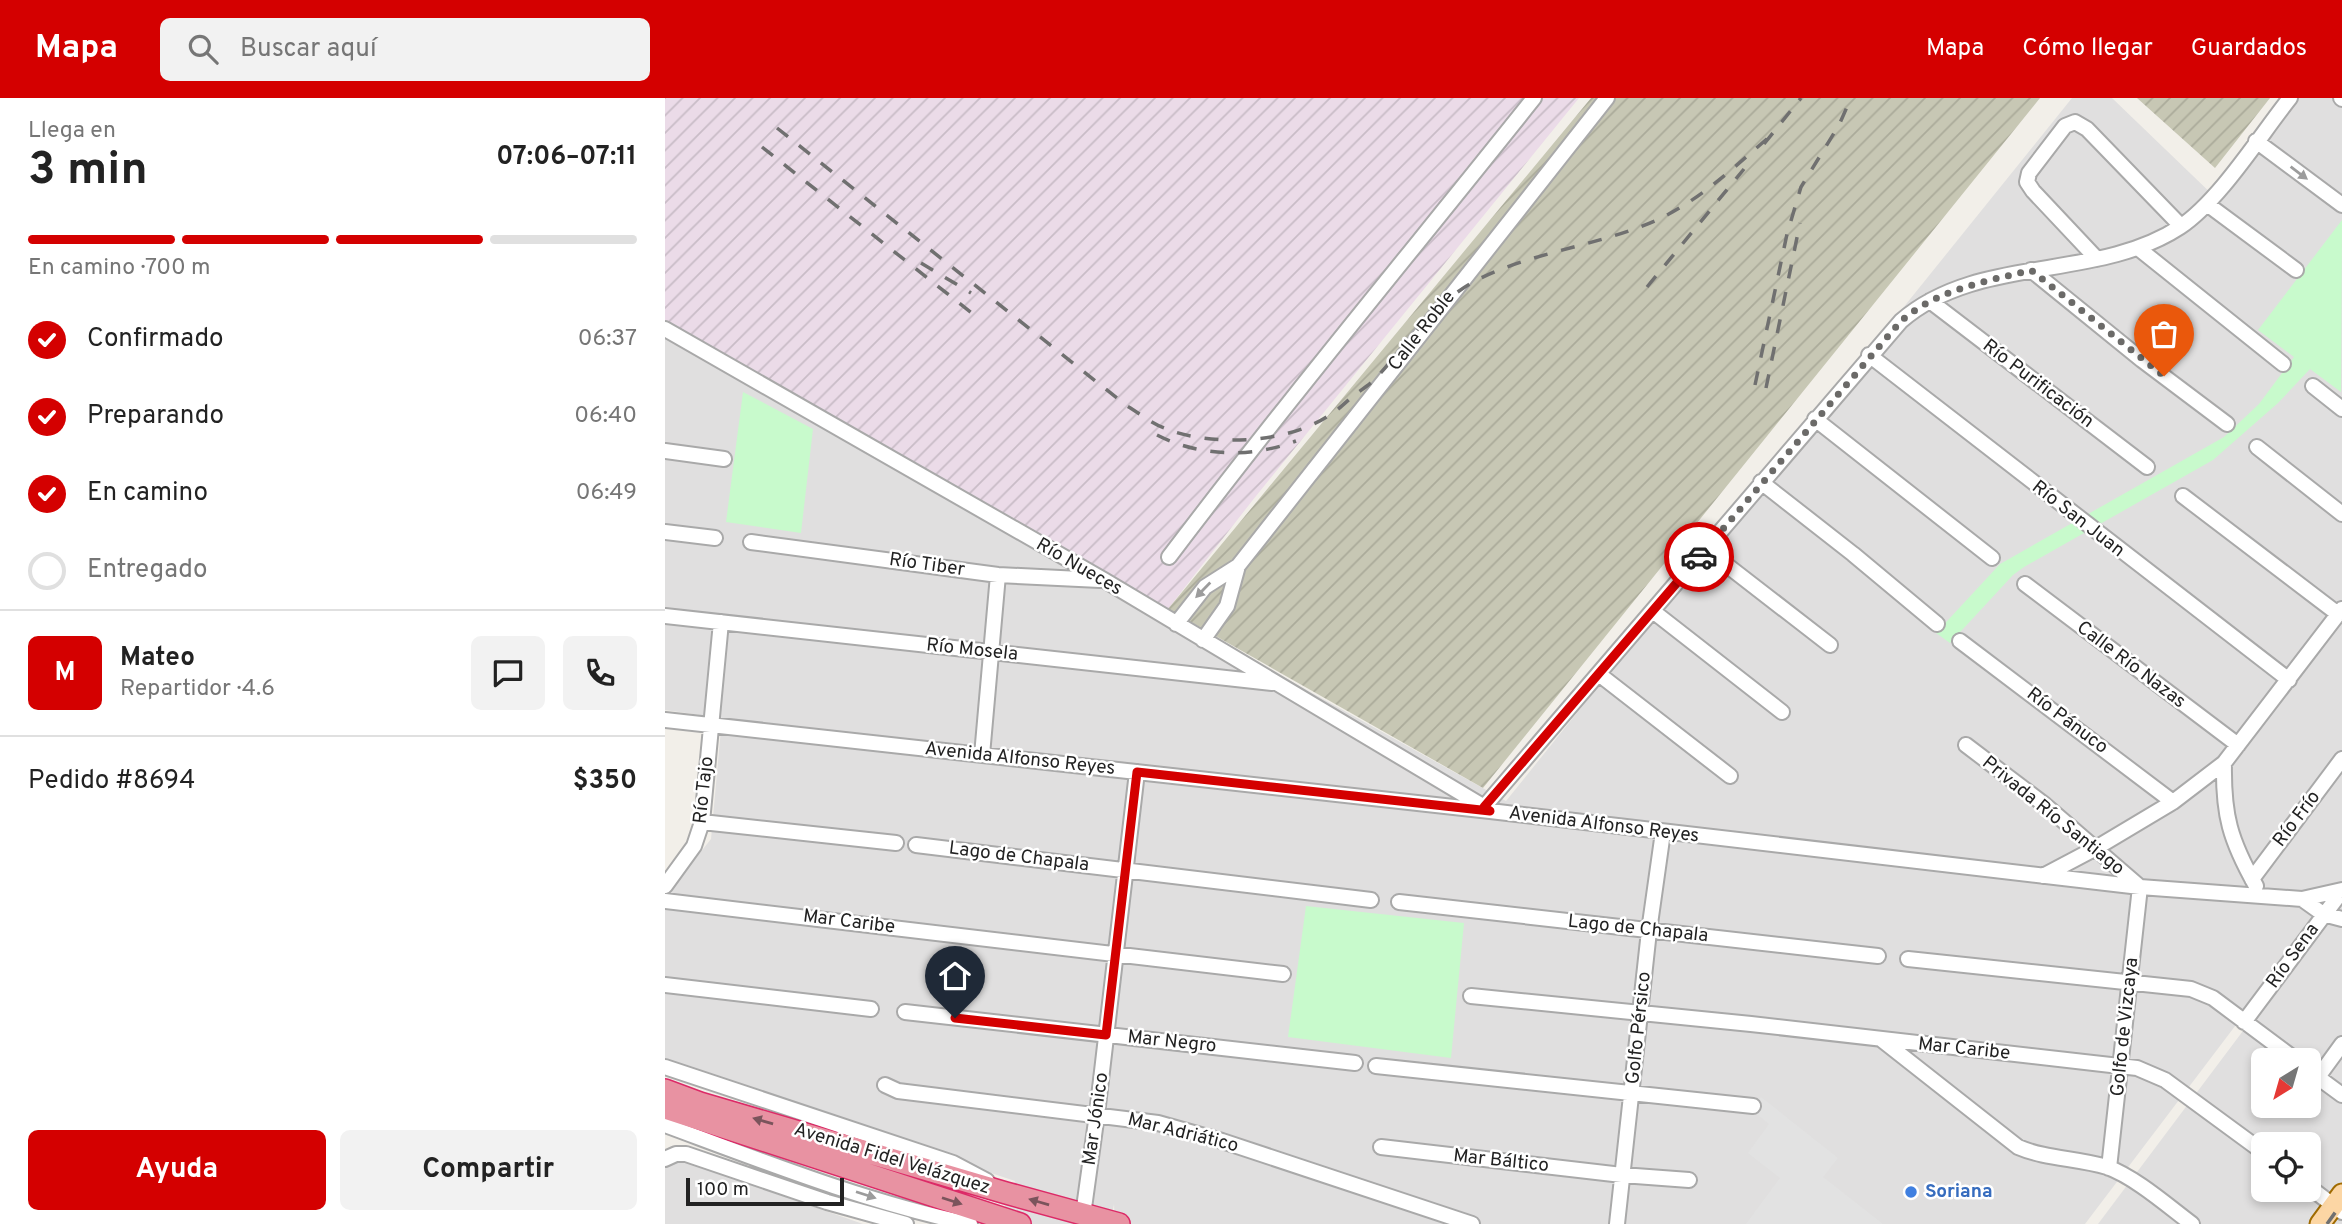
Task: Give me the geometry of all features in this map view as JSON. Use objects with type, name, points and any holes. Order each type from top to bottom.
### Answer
[{"type":"highway","name":"Avenida Fidel Velázquez","points":[[665,1090],[700,1103],[1119,1224]]},
{"type":"highway","name":"Avenida Fidel Velázquez","points":[[665,1108],[1010,1223]]},
{"type":"main road","points":[[2320,1224],[2339,1204]]},
{"type":"street","points":[[1169,557],[1258,439],[1534,98]]},
{"type":"street","name":"Calle Roble","points":[[1175,624],[1205,587],[1238,566],[1607,98]]},
{"type":"street","points":[[1487,809],[1761,482],[1901,321],[1930,301],[1970,285],[2138,248],[2181,226],[2207,204],[2290,98]]},
{"type":"street","points":[[2097,259],[2027,182],[2029,173],[2065,126],[2075,122],[2087,129],[2181,226]]},
{"type":"street","points":[[2256,141],[2342,205]]},
{"type":"street","points":[[2207,204],[2296,270]]},
{"type":"street","points":[[2138,248],[2283,364]]},
{"type":"street","points":[[2031,270],[2227,425]]},
{"type":"street","name":"Río Purificación","points":[[1930,301],[2147,467]]},
{"type":"street","name":"Río Nueces","points":[[665,329],[1104,580],[1487,809]]},
{"type":"street","name":"Río San Juan","points":[[1869,355],[2288,680]]},
{"type":"street","points":[[2313,386],[2342,410]]},
{"type":"street","points":[[1815,419],[1992,558]]},
{"type":"street","points":[[2257,447],[2342,514]]},
{"type":"street","points":[[665,451],[724,459]]},
{"type":"street","points":[[1761,482],[1937,624]]},
{"type":"street","points":[[2042,877],[2173,802],[2224,763],[2340,612],[2183,496]]},
{"type":"street","points":[[665,532],[715,538]]},
{"type":"street","name":"Río Tiber","points":[[751,542],[998,575],[1104,580]]},
{"type":"street","points":[[1706,549],[1829,645]]},
{"type":"street","name":"Calle Roble","points":[[1203,640],[1227,606],[1238,566]]},
{"type":"street","points":[[982,755],[998,575]]},
{"type":"street","name":"Calle Río Nazas","points":[[2025,584],[2238,745]]},
{"type":"street","points":[[1654,612],[1782,712]]},
{"type":"street","name":"Río Mosela","points":[[665,615],[1280,684]]},
{"type":"street","name":"Río Tajo","points":[[665,886],[694,846],[702,822],[721,622]]},
{"type":"street","name":"Río Pánuco","points":[[1960,641],[2173,802]]},
{"type":"street","points":[[1600,675],[1730,776]]},
{"type":"street","name":"Avenida Alfonso Reyes","points":[[665,720],[1487,809],[2140,887],[2302,899],[2342,890]]},
{"type":"street","name":"Privada Río Santiago","points":[[1966,745],[2045,805],[2140,887]]},
{"type":"street","name":"Río Frío","points":[[2252,879],[2342,759]]},
{"type":"street","points":[[2224,763],[2223,791],[2228,827],[2261,897]]},
{"type":"street","name":"Mar Jónico","points":[[1083,1215],[1137,772]]},
{"type":"street","points":[[702,822],[896,843]]},
{"type":"street","name":"Golfo Pérsico","points":[[1617,1224],[1649,930],[1663,832]]},
{"type":"street","name":"Lago de Chapala","points":[[916,845],[1371,900]]},
{"type":"street","name":"Golfo de Vizcaya","points":[[2109,1168],[2140,887]]},
{"type":"street","name":"Río Sena","points":[[2244,1022],[2342,890]]},
{"type":"street","points":[[2302,899],[2323,914],[2342,919]]},
{"type":"street","name":"Mar Caribe","points":[[665,901],[1283,974]]},
{"type":"street","name":"Lago de Chapala","points":[[1399,902],[1878,956]]},
{"type":"street","points":[[1908,960],[2202,992],[2280,1048]]},
{"type":"street","points":[[665,985],[871,1009]]},
{"type":"street","name":"Mar Caribe","points":[[1471,996],[1640,1012],[2148,1071],[2165,1080],[2251,1143]]},
{"type":"street","name":"Mar Negro","points":[[905,1012],[1355,1063]]},
{"type":"street","points":[[1881,1040],[2018,1147],[2045,1156],[2109,1168],[2135,1183],[2192,1224]]},
{"type":"street","points":[[2321,1065],[2342,1044]]},
{"type":"street","points":[[1376,1066],[1753,1106]]},
{"type":"street","points":[[665,1067],[953,1163],[982,1177],[1006,1193]]},
{"type":"street","points":[[2321,1079],[2342,1095]]},
{"type":"street","name":"Mar Adriático","points":[[885,1084],[898,1091],[1097,1114],[1192,1132],[1472,1224]]},
{"type":"street","points":[[665,1125],[732,1150],[927,1214],[971,1224]]},
{"type":"street","name":"Mar Báltico","points":[[1381,1147],[1622,1175],[1689,1180]]},
{"type":"street","points":[[705,1161],[732,1150]]},
{"type":"street","points":[[665,1159],[681,1153],[815,1198],[906,1224]]},
{"type":"street","points":[[2321,1194],[2339,1204]]},
{"type":"shaded area","points":[[665,98],[1579,98],[1252,501],[1168,609],[665,322]]},
{"type":"shaded area","points":[[1591,98],[2040,98],[1483,788],[1168,609]]},
{"type":"shaded area","points":[[2072,98],[2112,98],[2218,200],[2297,98],[2342,98],[2342,885],[2085,1224],[1115,1224],[1114,1204],[1110,1224],[998,1224],[1015,1181],[665,1064],[665,897],[711,839],[722,718],[665,710],[665,332],[1506,801]]},
{"type":"shaded area","points":[[2137,98],[2270,98],[2215,168]]},
{"type":"shaded area","points":[[2342,899],[2342,1224],[2098,1224]]},
{"type":"shaded area","points":[[1761,1097],[1838,1158],[1823,1177],[1883,1224],[1746,1224],[1780,1178],[1748,1153],[1769,1124],[1752,1110]]},
{"type":"shaded area","points":[[665,1155],[863,1224],[665,1224]]},
{"type":"green space","points":[[2342,220],[2341,392],[2310,369],[2278,403],[2213,460],[2024,567],[2013,575],[1950,643],[1936,633],[2000,564],[2224,437],[2259,404],[2294,357],[2258,330]]},
{"type":"green space","points":[[743,392],[813,429],[801,533],[726,522]]},
{"type":"green space","points":[[1306,906],[1464,923],[1451,1058],[1288,1037]]},
{"type":"railway","points":[[1764,144],[1801,98]]},
{"type":"railway","points":[[1755,385],[1787,234],[1801,187],[1839,125],[1851,98]]},
{"type":"railway","points":[[777,128],[1127,406],[1164,428],[1203,438],[1225,440],[1270,437],[1311,425],[1328,416],[1375,379],[1437,309],[1465,287],[1524,261],[1614,236],[1657,220],[1702,193],[1768,138]]},
{"type":"railway","points":[[762,147],[973,314]]},
{"type":"railway","points":[[1647,287],[1744,169]]},
{"type":"railway","points":[[1766,388],[1800,223]]},
{"type":"railway","points":[[921,263],[971,293]]},
{"type":"railway","points":[[1157,435],[1191,448],[1226,453],[1262,450],[1296,441]]},
{"type":"railway","points":[[2327,1224],[2342,1203]]},
{"type":"way so far","points":[[1699,557],[1869,355],[1912,311],[1948,292],[2031,270],[2164,376]]},
{"type":"place","name":"Soriana","points":[[1911,1192]]},
{"type":"route","points":[[955,1018],[1106,1035],[1137,772],[1490,811],[1484,807],[1699,557]]}]
